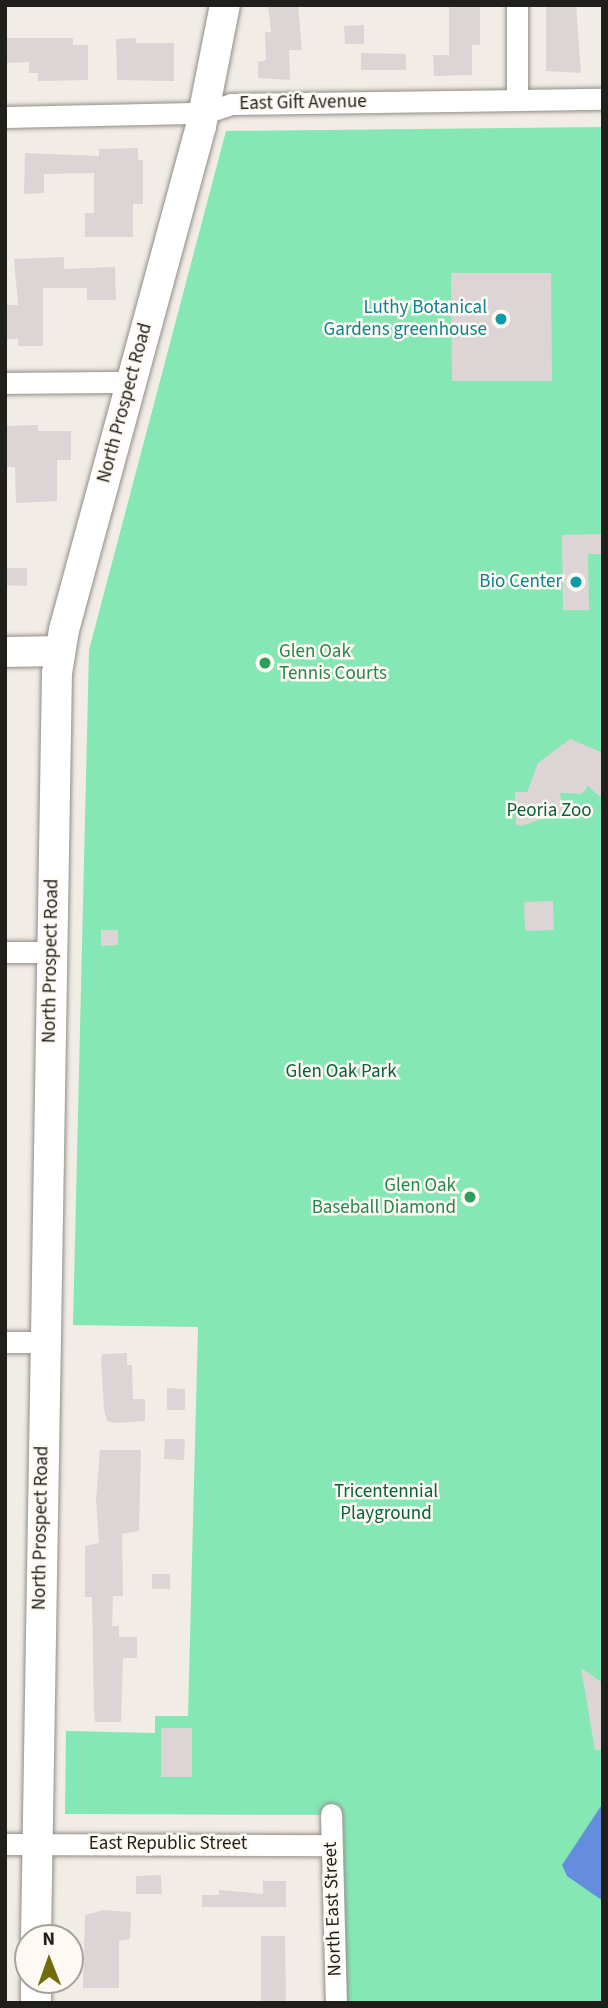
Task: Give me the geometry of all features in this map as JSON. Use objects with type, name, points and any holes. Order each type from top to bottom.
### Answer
[{"type":"main road","name":"North Prospect Road","points":[[36,1924],[43,1342],[60,651],[204,113],[225,5]]},
{"type":"main road","points":[[5,652],[60,651]]},
{"type":"street","points":[[517,5],[517,99]]},
{"type":"street","name":"East Gift Avenue","points":[[5,117],[204,113],[231,104],[603,100]]},
{"type":"street","points":[[5,383],[131,382]]},
{"type":"street","points":[[5,952],[51,952]]},
{"type":"street","points":[[5,1342],[43,1342]]},
{"type":"street","name":"North East Street","points":[[331,1814],[336,2003]]},
{"type":"street","name":"East Republic Street","points":[[5,1843],[331,1845]]},
{"type":"green space","name":"Glen Oak Park","points":[[603,127],[603,2003],[347,2003],[343,1815],[65,1814],[66,1731],[155,1733],[155,1716],[188,1716],[198,1327],[73,1325],[89,650],[226,131]]},
{"type":"water","points":[[603,1803],[603,1901],[567,1876],[562,1865]]},
{"type":"building","points":[[268,5],[298,5],[302,50],[289,50],[290,80],[258,78],[258,62],[266,60],[265,32],[271,32]]},
{"type":"building","points":[[449,5],[480,5],[480,45],[472,45],[472,75],[434,76],[433,55],[449,55]]},
{"type":"building","points":[[546,5],[576,5],[581,73],[546,71]]},
{"type":"building","points":[[364,25],[364,44],[345,44],[344,26]]},
{"type":"building","points":[[5,38],[73,38],[73,45],[88,45],[88,80],[38,81],[38,73],[29,73],[29,62],[5,63]]},
{"type":"building","points":[[136,38],[136,43],[174,43],[174,81],[117,80],[116,39]]},
{"type":"building","points":[[361,53],[406,54],[406,70],[361,70]]},
{"type":"building","points":[[138,148],[138,160],[143,160],[143,204],[133,204],[133,237],[85,237],[85,213],[94,213],[94,173],[44,174],[44,193],[24,194],[25,153],[99,156],[99,149]]},
{"type":"building","points":[[64,257],[64,269],[115,267],[116,300],[87,300],[87,288],[43,288],[43,346],[18,346],[18,339],[5,339],[5,305],[18,305],[14,259]]},
{"type":"building","name":"Luthy Botanical Gardens greenhouse","points":[[451,273],[551,273],[552,381],[452,381]]},
{"type":"building","points":[[38,425],[38,431],[71,431],[71,460],[57,460],[57,501],[16,503],[15,467],[5,467],[5,426]]},
{"type":"building","name":"Bio Center","points":[[603,534],[603,554],[588,554],[589,610],[563,610],[562,535]]},
{"type":"building","points":[[5,568],[27,568],[27,586],[5,585]]},
{"type":"building","points":[[570,739],[603,753],[603,799],[588,786],[582,794],[560,793],[563,811],[522,826],[516,824],[515,792],[527,792],[538,763]]},
{"type":"building","points":[[553,901],[554,930],[525,931],[524,902]]},
{"type":"building","points":[[101,930],[118,930],[118,945],[101,946]]},
{"type":"building","points":[[127,1353],[127,1365],[132,1365],[133,1399],[145,1399],[145,1421],[115,1423],[107,1421],[104,1409],[101,1358],[103,1354]]},
{"type":"building","points":[[167,1388],[185,1389],[185,1410],[167,1410]]},
{"type":"building","points":[[165,1439],[185,1439],[184,1460],[164,1459]]},
{"type":"building","points":[[100,1450],[141,1450],[139,1531],[122,1534],[123,1596],[113,1596],[112,1626],[119,1626],[119,1637],[137,1637],[137,1658],[123,1658],[121,1722],[95,1722],[92,1597],[85,1597],[85,1546],[99,1543],[96,1499]]},
{"type":"building","points":[[152,1574],[170,1574],[170,1589],[152,1589]]},
{"type":"building","points":[[581,1668],[603,1683],[603,1750],[595,1750]]},
{"type":"building","points":[[161,1728],[192,1728],[192,1777],[161,1777]]},
{"type":"building","points":[[161,1875],[162,1894],[136,1894],[136,1876]]},
{"type":"building","points":[[263,1881],[286,1881],[286,1907],[202,1907],[202,1895],[219,1895],[219,1890],[263,1894]]},
{"type":"building","points":[[104,1910],[131,1912],[130,1939],[119,1941],[119,1988],[84,1988],[85,1915]]},
{"type":"building","points":[[261,1936],[285,1936],[286,2003],[261,2003]]},
{"type":"place","name":"Luthy Botanical Gardens greenhouse","points":[[501,319]]},
{"type":"place","name":"Bio Center","points":[[576,582]]},
{"type":"place","name":"Glen Oak Tennis Courts","points":[[265,663]]},
{"type":"place","name":"Glen Oak Baseball Diamond","points":[[470,1197]]},
{"type":"park label","name":"Peoria Zoo","points":[[549,811]]},
{"type":"park label","name":"Tricentennial Playground","points":[[386,1503]]}]
